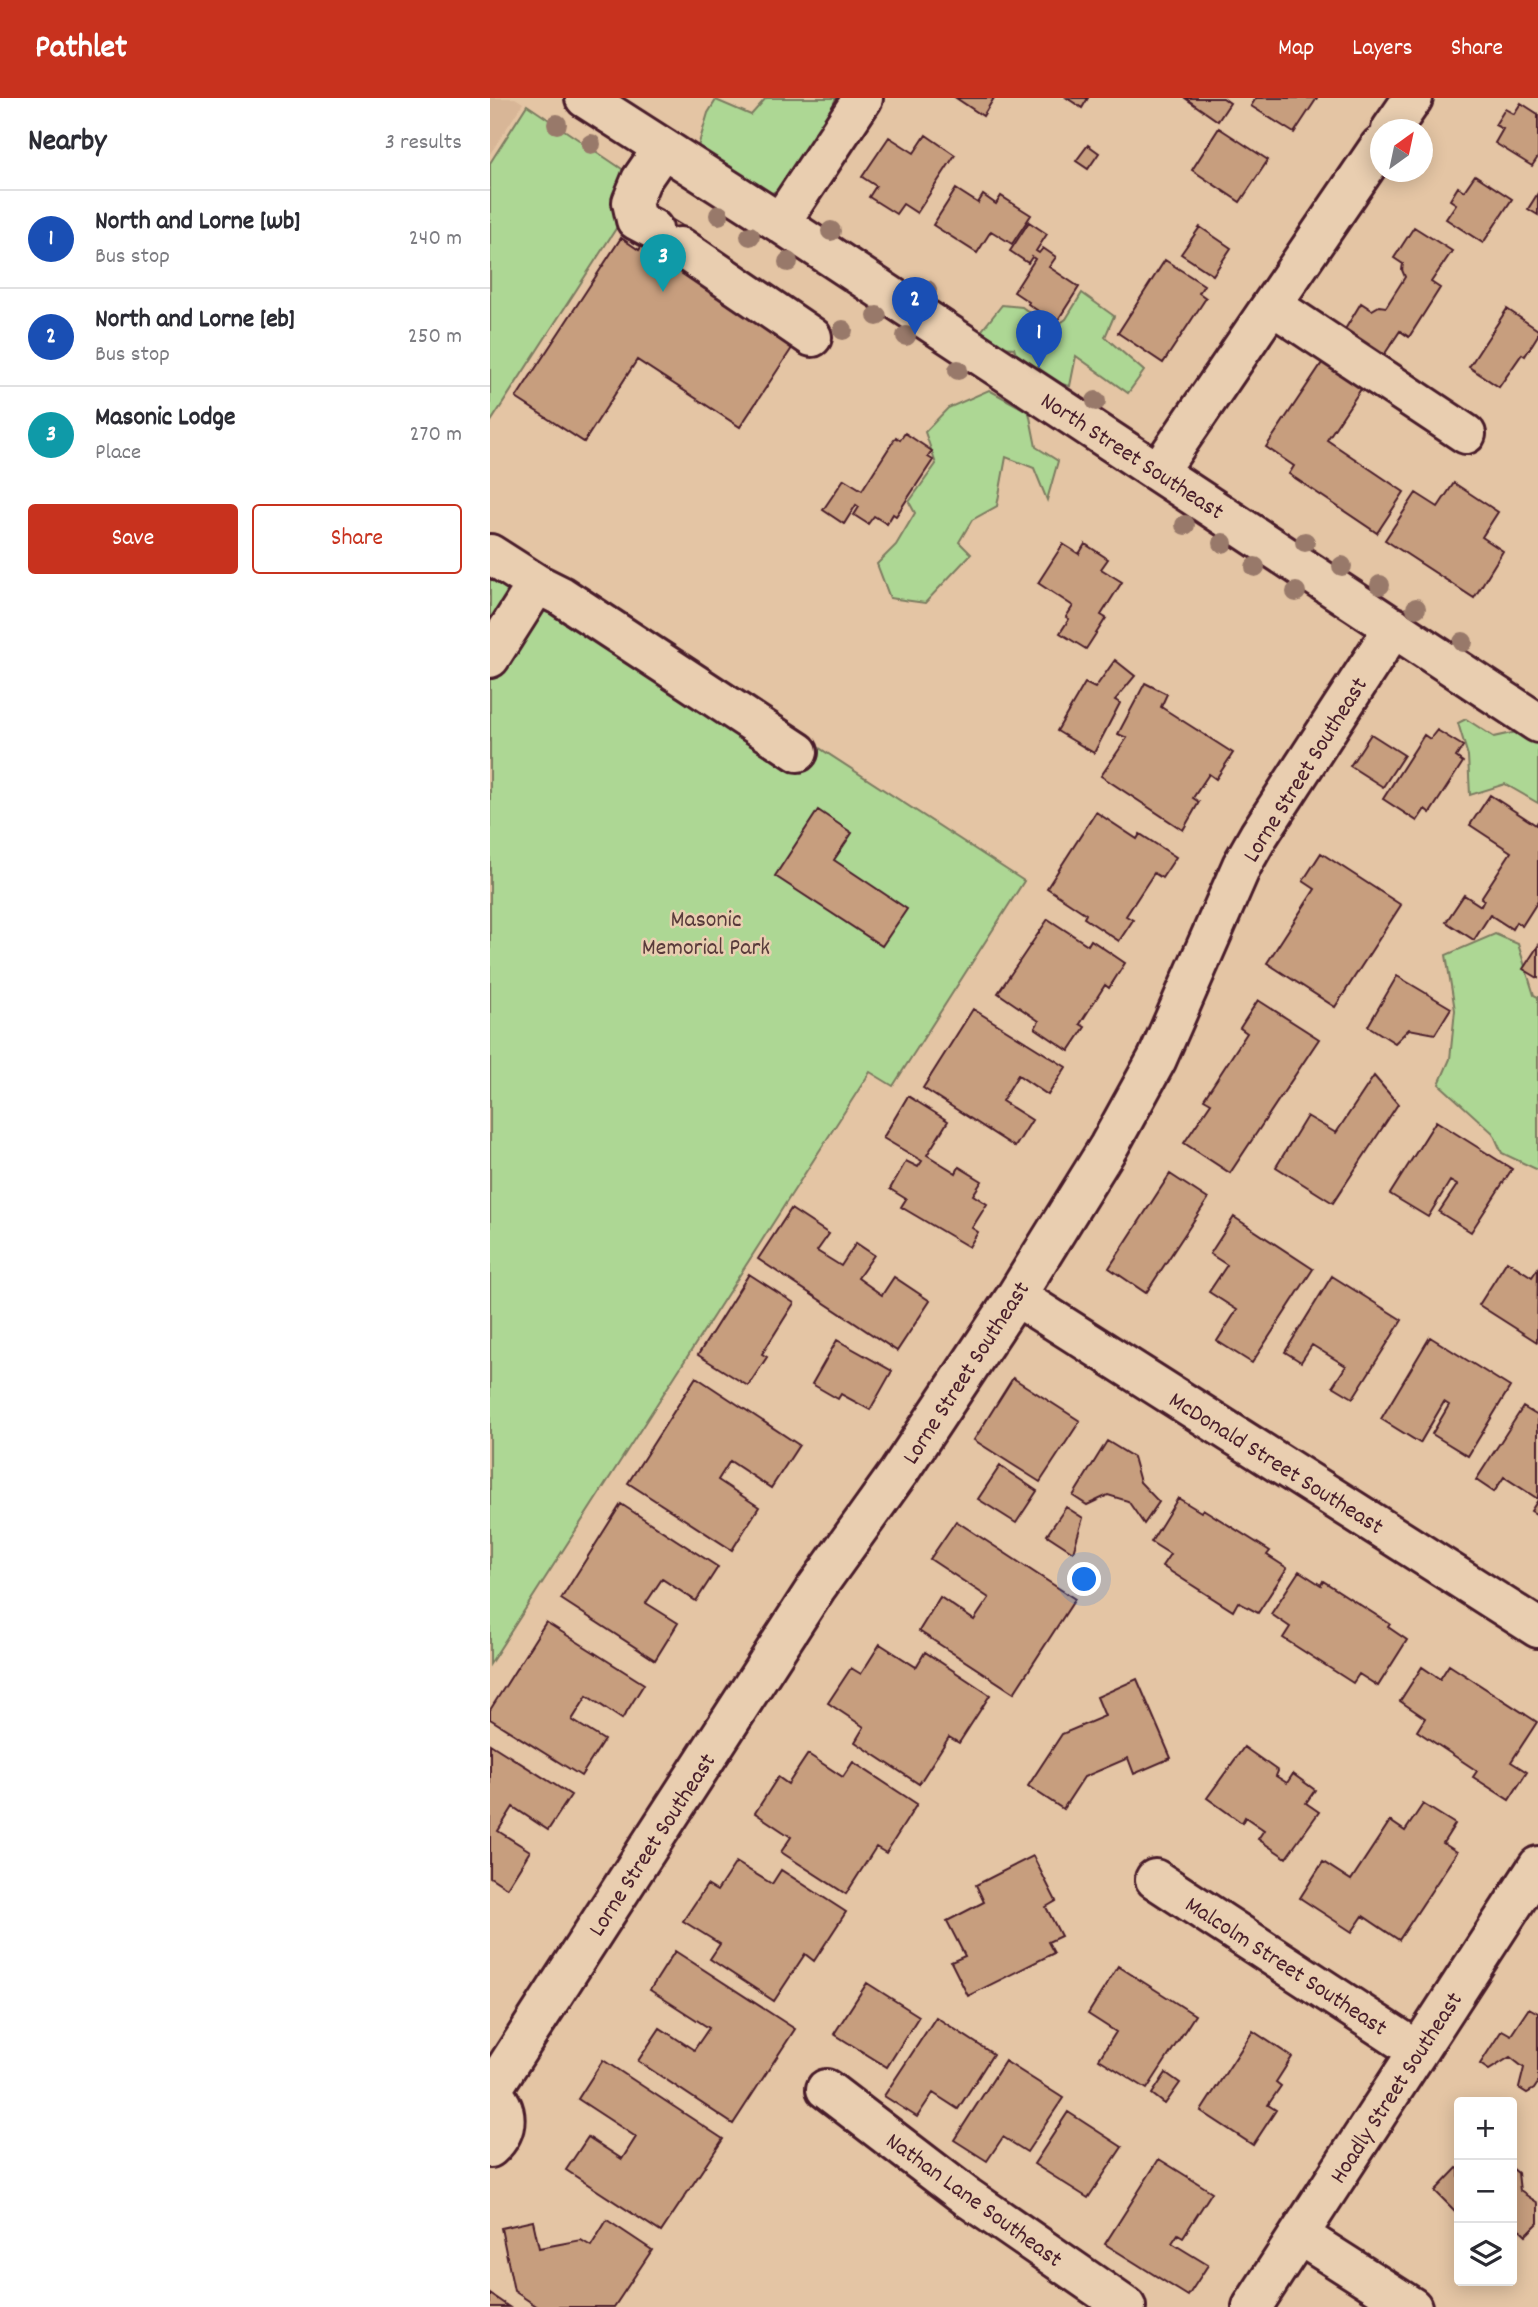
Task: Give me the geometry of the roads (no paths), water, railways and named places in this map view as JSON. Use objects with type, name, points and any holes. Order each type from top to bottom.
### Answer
[{"type":"street","name":"North Street Southeast","points":[[585,98],[780,223],[1538,723]]},
{"type":"street","points":[[780,223],[863,98]]},
{"type":"street","points":[[1399,119],[1413,98]]},
{"type":"street","points":[[663,148],[641,180],[632,202],[636,220],[812,337]]},
{"type":"street","points":[[1157,472],[1370,162]]},
{"type":"street","points":[[1272,304],[1466,434]]},
{"type":"street","points":[[490,554],[561,596],[798,752]]},
{"type":"street","points":[[490,658],[537,584]]},
{"type":"street","name":"Lorne Street Southeast","points":[[490,2148],[500,2138],[505,2126],[505,2113],[500,2101],[490,2091],[816,1588],[899,1472],[1016,1296],[1109,1146],[1157,1059],[1242,865],[1394,626]]},
{"type":"street","name":"McDonald Street Southeast","points":[[1016,1296],[1538,1628]]},
{"type":"street","name":"Hoadly Street Southeast","points":[[1252,2307],[1538,1866]]},
{"type":"street","name":"Malcolm Street Southeast","points":[[1156,1879],[1418,2051]]},
{"type":"street","name":"Nathan Lane Southeast","points":[[826,2089],[967,2197],[1126,2307]]},
{"type":"street","points":[[1299,2235],[1412,2307]]},
{"type":"place","name":"Masonic Lodge","points":[[663,292]]},
{"type":"place","name":"North and Lorne [eb]","points":[[915,335]]},
{"type":"place","name":"North and Lorne [wb]","points":[[1039,368]]},
{"type":"park label","name":"Masonic Memorial Park","points":[[706,932]]}]
